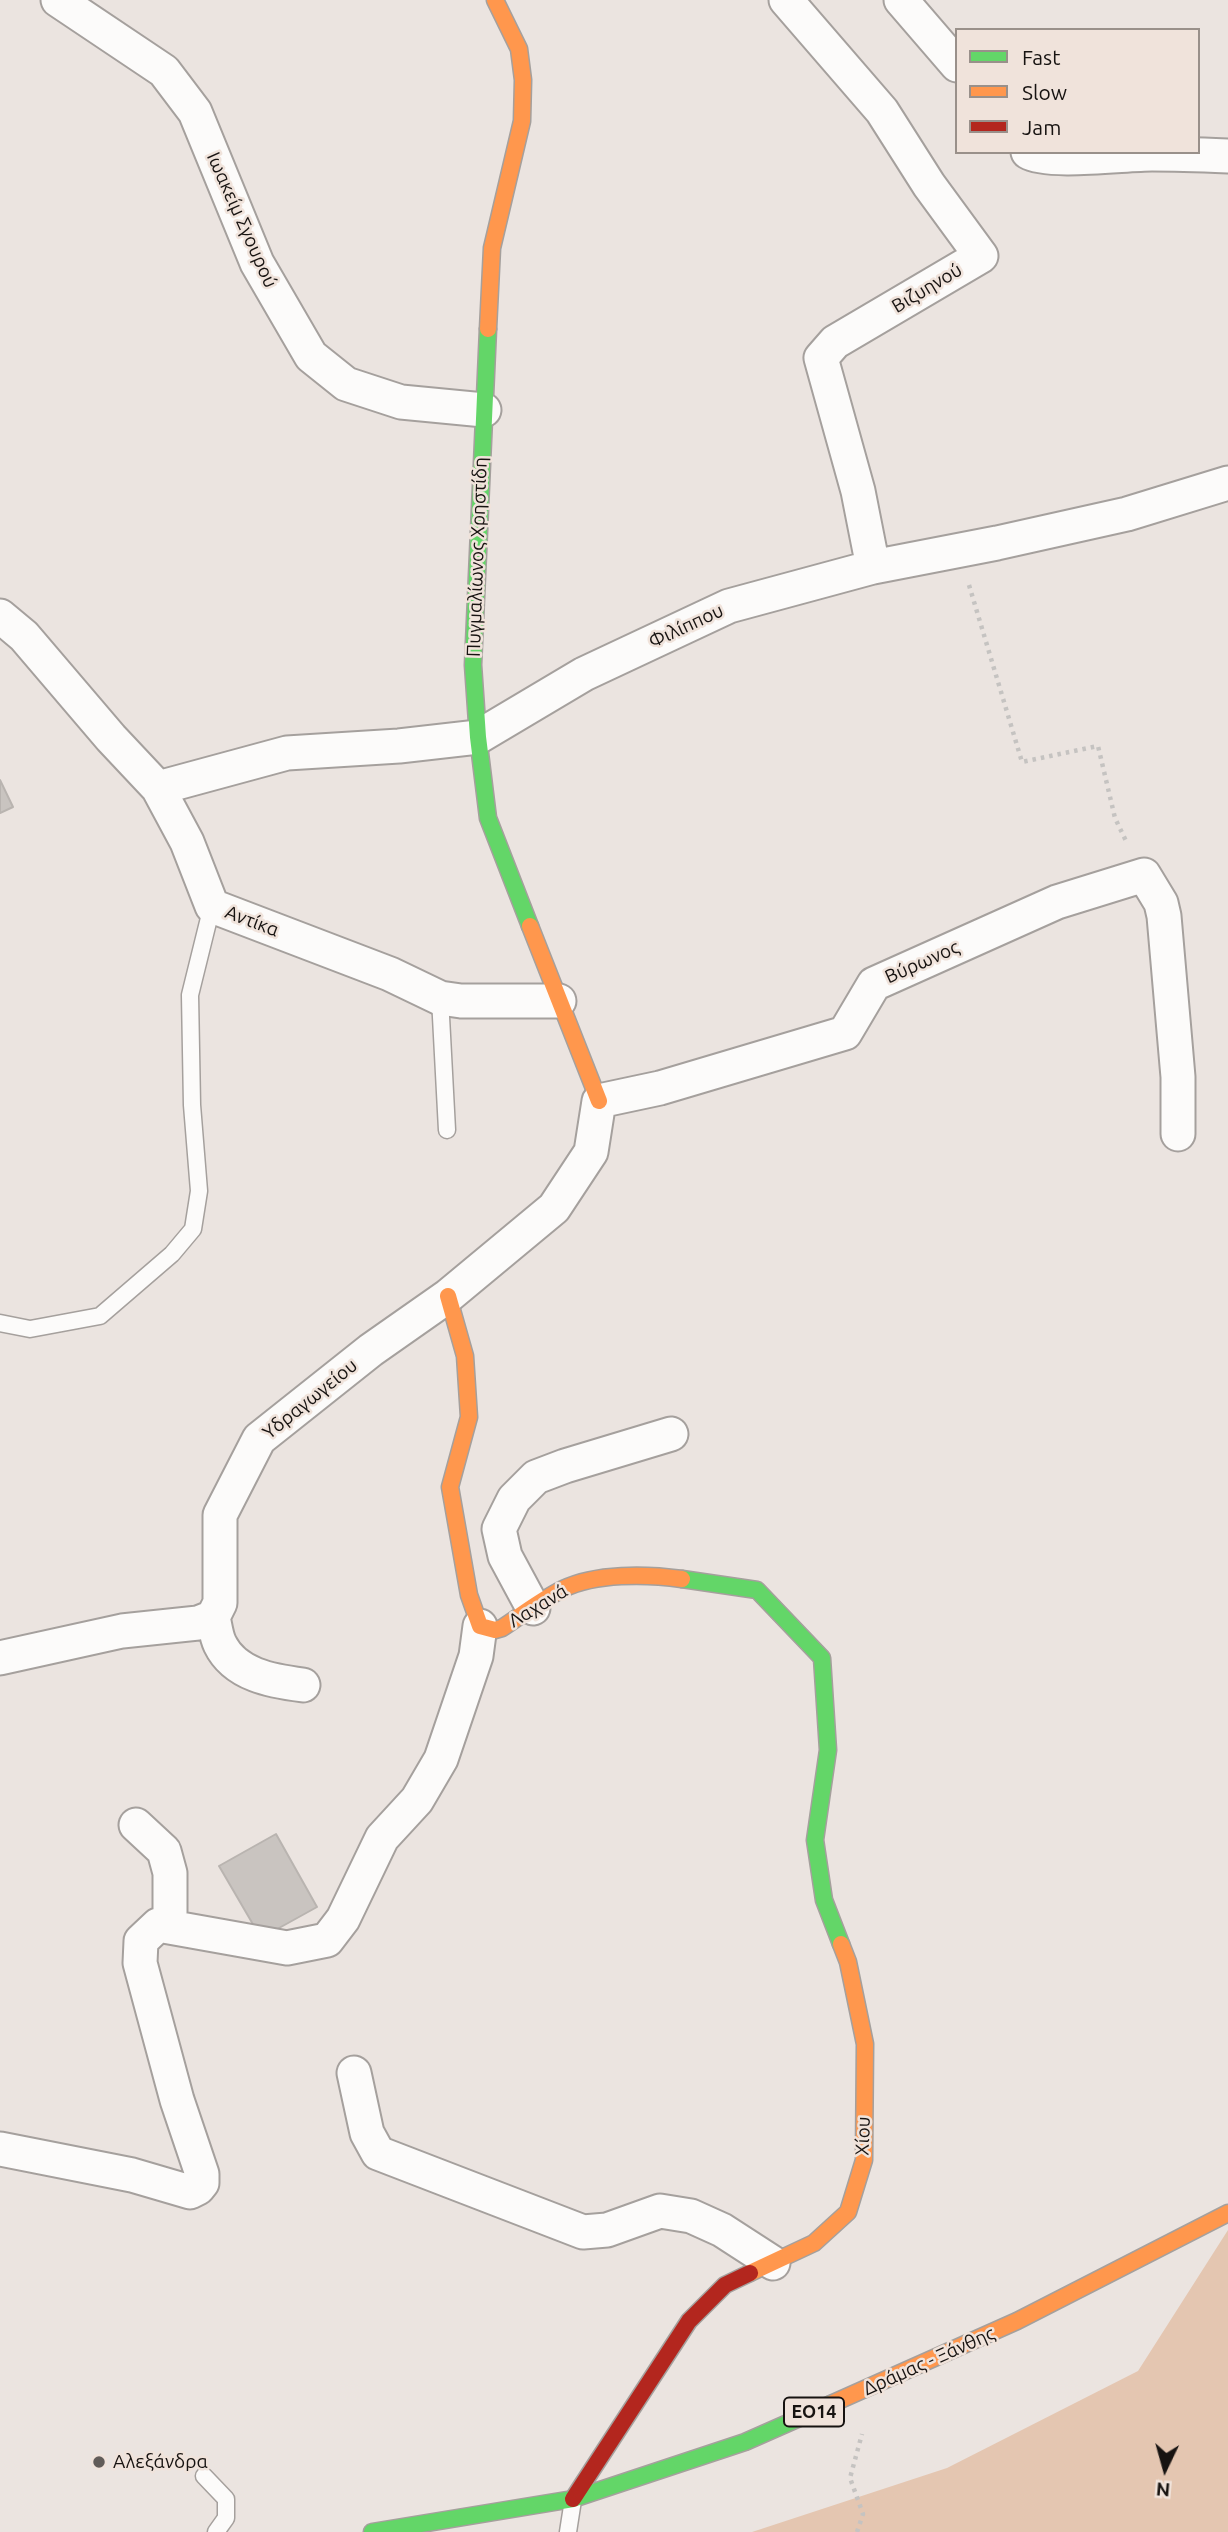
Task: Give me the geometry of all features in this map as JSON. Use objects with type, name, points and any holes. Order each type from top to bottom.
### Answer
[{"type":"street","name":"Ιωακείμ Σγουρού","points":[[58,0],[164,71],[195,111],[257,263],[311,356],[346,384],[401,402],[484,410]]},
{"type":"street","name":"Πυγμαλίωνος Χρηστίδη","points":[[495,0],[519,48],[523,80],[522,121],[492,248],[473,665],[478,737],[488,818],[599,1101]]},
{"type":"street","name":"Βιζυηνού","points":[[786,0],[882,111],[929,185],[981,256],[835,342],[821,359],[846,443],[873,567]]},
{"type":"street","points":[[901,0],[955,63]]},
{"type":"street","points":[[1032,154],[1052,158],[1153,154],[1228,156]]},
{"type":"street","name":"Φιλίππου","points":[[158,788],[287,753],[399,746],[478,737],[584,674],[729,606],[873,567],[959,551],[1127,513],[1228,483]]},
{"type":"street","name":"Αντίκα","points":[[0,616],[24,636],[111,738],[158,788],[187,842],[212,906],[390,974],[440,998],[461,1001],[559,1000]]},
{"type":"street","points":[[1144,875],[1161,903],[1164,916],[1178,1077],[1178,1134]]},
{"type":"street","name":"Βύρωνος","points":[[599,1101],[660,1088],[845,1033],[874,984],[1057,902],[1144,875]]},
{"type":"street","name":"Υδραγωγείου","points":[[213,1616],[220,1603],[220,1515],[259,1438],[371,1350],[448,1297],[554,1208],[591,1153],[599,1101]]},
{"type":"street","name":"Λαχανά","points":[[448,1297],[465,1356],[469,1417],[450,1487],[469,1595],[480,1626],[495,1630],[502,1628],[561,1590],[578,1583],[634,1576],[673,1577],[757,1590],[821,1658]]},
{"type":"street","points":[[533,1608],[505,1556],[499,1529],[513,1499],[536,1478],[565,1466],[671,1434]]},
{"type":"street","points":[[0,1658],[122,1631],[198,1623],[213,1616],[220,1644],[235,1663],[265,1679],[303,1685]]},
{"type":"street","points":[[0,2149],[132,2175],[190,2192],[198,2188],[202,2183],[202,2174],[177,2100],[140,1964],[141,1941],[158,1925],[287,1948],[327,1940],[343,1919],[382,1838],[417,1800],[442,1759],[476,1656],[480,1626]]},
{"type":"street","name":"Χίου","points":[[573,2499],[690,2320],[725,2285],[814,2243],[848,2212],[864,2161],[865,2044],[848,1962],[824,1900],[815,1840],[828,1750],[821,1658]]},
{"type":"street","points":[[136,1825],[164,1851],[170,1873],[170,1927]]},
{"type":"street","points":[[354,2073],[367,2133],[378,2153],[583,2232],[607,2230],[660,2211],[691,2216],[722,2230],[773,2263]]},
{"type":"street","name":"Δράμας - Ξάνθης","points":[[372,2532],[573,2499],[745,2442],[1017,2321],[1228,2213]]},
{"type":"lane","points":[[0,1323],[30,1329],[100,1316],[172,1254],[193,1228],[199,1191],[192,1105],[190,995],[212,906]]},
{"type":"lane","points":[[440,998],[447,1130]]},
{"type":"lane","points":[[204,2476],[226,2499],[226,2518],[216,2532]]},
{"type":"lane","points":[[568,2532],[573,2499]]},
{"type":"path","points":[[959,551],[1022,762],[1098,746],[1115,818],[1144,875]]},
{"type":"path","points":[[836,2402],[864,2435],[850,2478],[863,2514],[857,2532]]},
{"type":"shaded area","points":[[1228,2230],[1228,2532],[752,2532],[947,2468],[1138,2371]]},
{"type":"building","points":[[0,780],[13,807],[0,813]]},
{"type":"building","points":[[276,1834],[317,1907],[261,1938],[219,1866]]},
{"type":"traffic: fast","points":[[488,329],[473,665],[478,737],[488,818],[530,926]]},
{"type":"traffic: fast","points":[[682,1579],[757,1590],[822,1658],[828,1750],[815,1840],[824,1900],[841,1944]]},
{"type":"traffic: fast","points":[[372,2532],[573,2499],[745,2442],[831,2404]]},
{"type":"traffic: slow","points":[[488,329],[492,248],[522,121],[523,80],[519,49],[495,0]]},
{"type":"traffic: slow","points":[[530,926],[599,1101]]},
{"type":"traffic: slow","points":[[448,1296],[465,1356],[469,1417],[450,1487],[469,1595],[480,1626],[495,1630],[502,1628],[555,1593],[590,1580],[637,1576],[682,1579]]},
{"type":"traffic: slow","points":[[750,2273],[814,2243],[848,2212],[864,2160],[865,2044],[848,1962],[841,1944]]},
{"type":"traffic: slow","points":[[831,2404],[1017,2321],[1228,2213]]},
{"type":"traffic: jam","points":[[573,2499],[689,2321],[725,2285],[750,2273]]},
{"type":"place","name":"Αλεξάνδρα","points":[[99,2462]]}]
